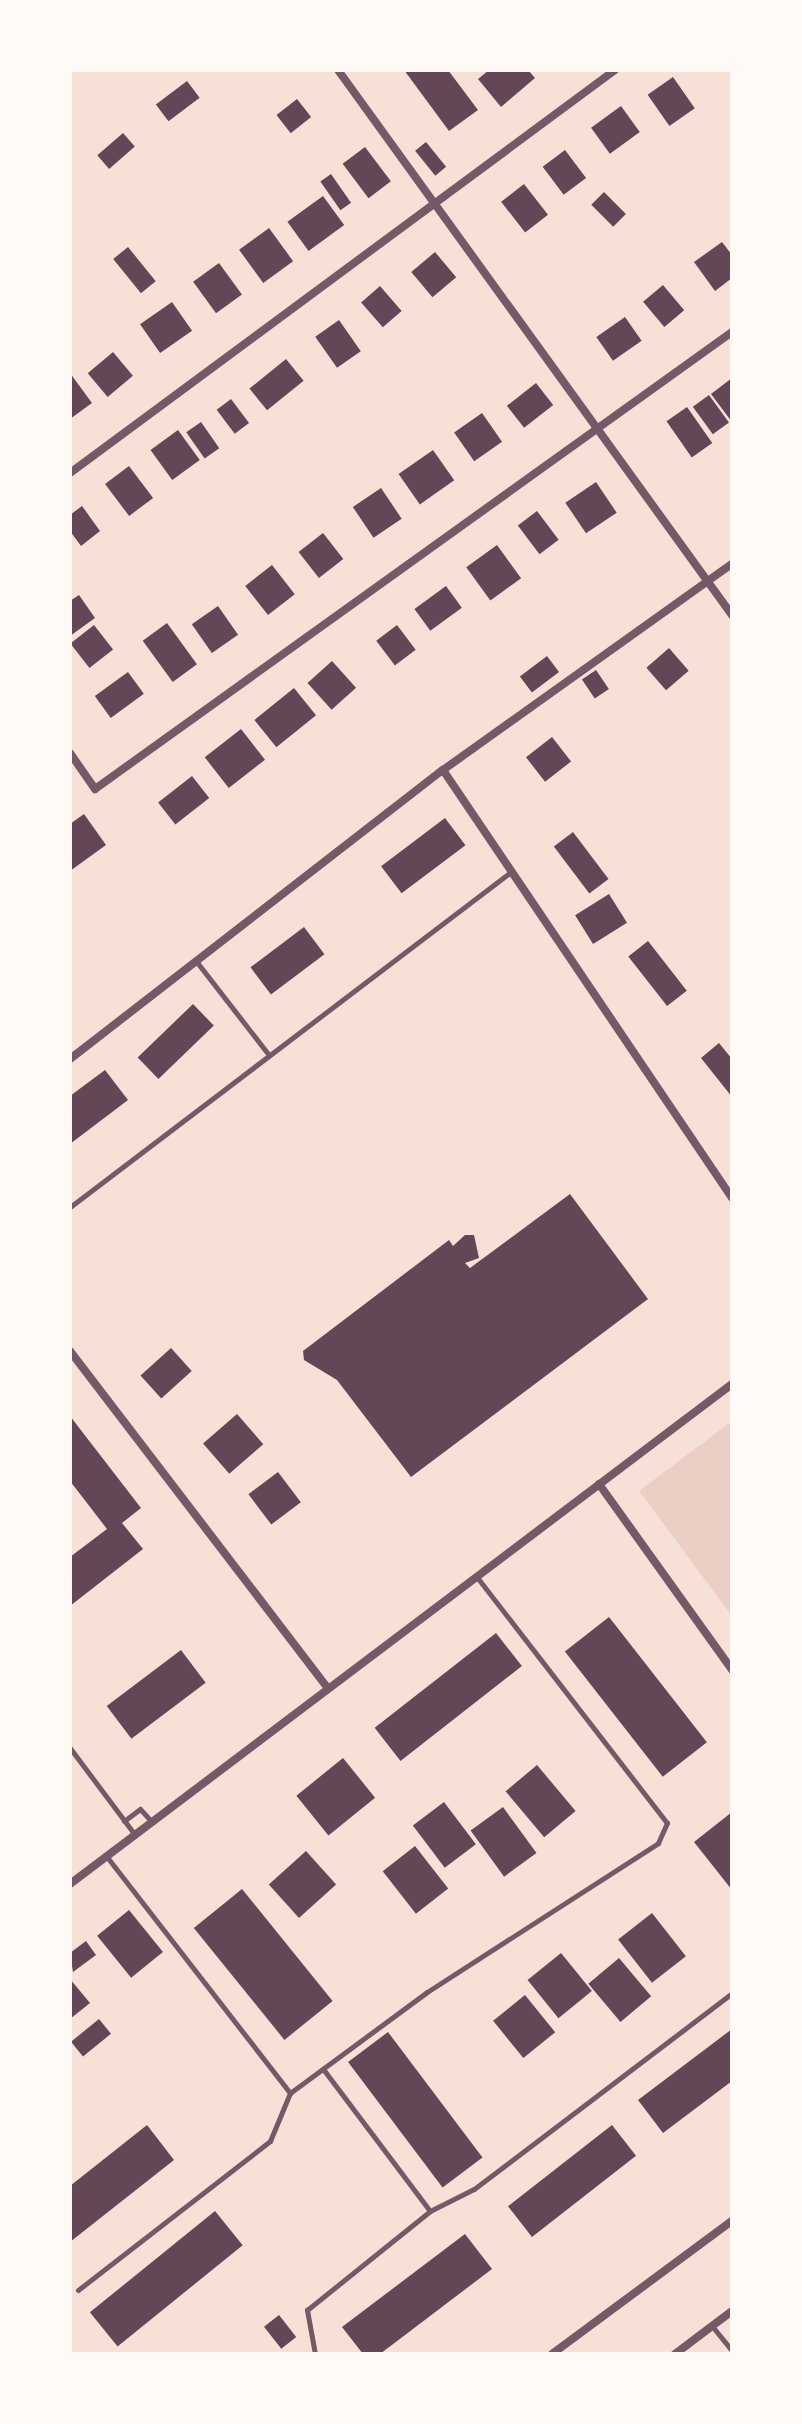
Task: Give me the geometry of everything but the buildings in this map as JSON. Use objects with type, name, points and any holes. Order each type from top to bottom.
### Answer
[{"type":"street","points":[[338,70],[732,615]]},
{"type":"street","points":[[70,473],[615,70]]},
{"type":"street","points":[[70,753],[95,789],[732,332]]},
{"type":"street","points":[[70,1059],[443,770],[732,564]]},
{"type":"street","points":[[443,770],[732,1198]]},
{"type":"street","points":[[70,1351],[328,1689]]},
{"type":"street","points":[[70,1884],[732,1384]]},
{"type":"street","points":[[599,1484],[732,1670]]},
{"type":"street","points":[[552,2354],[732,2221]]},
{"type":"street","points":[[675,2354],[732,2311]]},
{"type":"lane","points":[[70,1207],[512,871]]},
{"type":"lane","points":[[196,961],[270,1055]]},
{"type":"lane","points":[[78,2290],[270,2141],[290,2093],[427,1992],[658,1843],[667,1823],[477,1577]]},
{"type":"lane","points":[[70,1748],[135,1835]]},
{"type":"lane","points":[[124,1821],[140,1809],[152,1822]]},
{"type":"lane","points":[[107,1856],[290,2093]]},
{"type":"lane","points":[[315,2354],[307,2310],[430,2211],[474,2189],[732,1993]]},
{"type":"lane","points":[[323,2069],[430,2211]]},
{"type":"lane","points":[[712,2326],[732,2351]]},
{"type":"shaded area","points":[[732,1421],[732,1616],[639,1491]]}]
